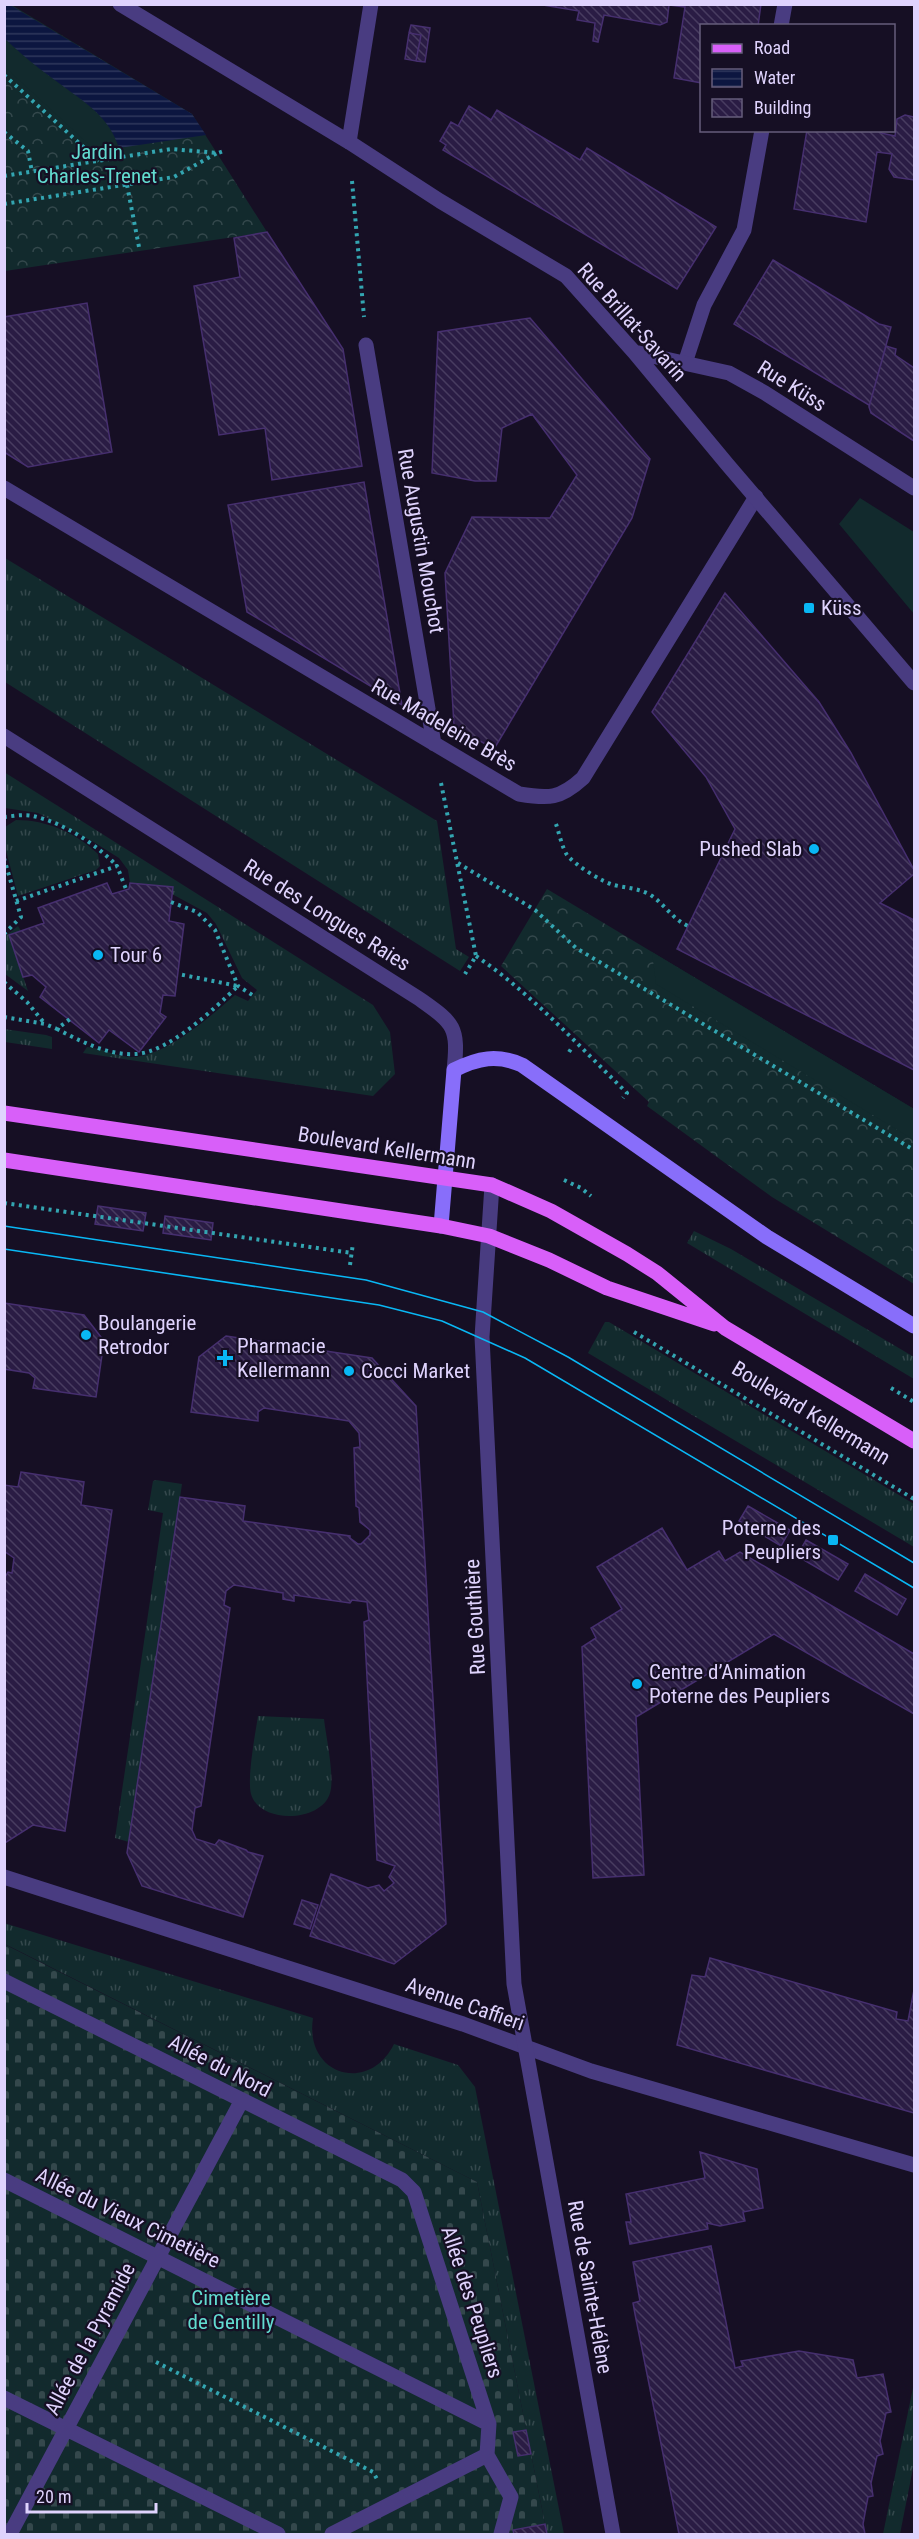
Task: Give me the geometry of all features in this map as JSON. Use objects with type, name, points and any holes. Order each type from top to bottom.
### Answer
[{"type":"main road","points":[[454,1070],[468,1063],[492,1058],[506,1058],[522,1065],[767,1237],[915,1326]]},
{"type":"main road","name":"Rue des Longues Raies","points":[[441,1226],[454,1070]]},
{"type":"main road","name":"Boulevard Kellermann","points":[[4,1113],[492,1185],[551,1211],[627,1254],[657,1273],[725,1328],[915,1441]]},
{"type":"main road","name":"Boulevard Kellermann","points":[[4,1160],[441,1226],[489,1236],[549,1260],[607,1288],[725,1328]]},
{"type":"street","name":"Rue Brillat-Savarin","points":[[120,4],[566,276],[634,352],[915,683]]},
{"type":"street","points":[[349,142],[371,4]]},
{"type":"street","points":[[782,24],[786,4]]},
{"type":"street","points":[[685,363],[704,305],[744,230],[762,132]]},
{"type":"street","name":"Rue Augustin Mouchot","points":[[366,345],[434,744]]},
{"type":"street","name":"Rue Küss","points":[[634,352],[729,373],[765,393],[915,488]]},
{"type":"street","name":"Rue Madeleine Brès","points":[[4,488],[519,794],[547,798],[568,791],[583,778],[756,497]]},
{"type":"street","name":"Rue des Longues Raies","points":[[4,735],[418,998],[447,1019],[454,1031],[457,1047],[454,1070]]},
{"type":"street","name":"Rue Gouthière","points":[[492,1185],[483,1337],[484,1388],[514,1984],[524,2046]]},
{"type":"street","name":"Avenue Caffieri","points":[[4,1877],[463,2024],[591,2071],[915,2165]]},
{"type":"street","name":"Allée du Nord","points":[[4,1981],[402,2180],[414,2192]]},
{"type":"street","name":"Rue de Sainte-Hélène","points":[[524,2046],[613,2535]]},
{"type":"street","name":"Allée de la Pyramide","points":[[10,2535],[243,2100]]},
{"type":"street","name":"Allée du Vieux Cimetière","points":[[4,2180],[489,2424]]},
{"type":"street","name":"Allée des Peupliers","points":[[414,2192],[489,2424]]},
{"type":"street","points":[[4,2398],[278,2535]]},
{"type":"street","points":[[489,2424],[487,2455],[511,2497],[501,2535]]},
{"type":"street","points":[[332,2535],[487,2455]]},
{"type":"path","points":[[4,75],[99,162]]},
{"type":"path","points":[[4,132],[28,151],[32,172]]},
{"type":"path","points":[[349,142],[364,324]]},
{"type":"path","points":[[4,176],[171,149],[218,153]]},
{"type":"path","points":[[5,203],[174,177],[224,151]]},
{"type":"path","points":[[127,185],[139,247]]},
{"type":"path","points":[[434,744],[476,956],[465,974]]},
{"type":"path","points":[[4,817],[32,816],[59,826],[90,844],[117,866],[126,889]]},
{"type":"path","points":[[567,855],[589,872],[611,884],[634,888],[649,894],[665,906],[675,919],[688,926]]},
{"type":"path","points":[[4,858],[21,917],[4,934]]},
{"type":"path","points":[[458,862],[535,910],[576,948],[915,1150]]},
{"type":"path","points":[[16,901],[117,866]]},
{"type":"path","points":[[171,902],[197,912],[215,930],[237,986]]},
{"type":"path","points":[[476,956],[498,971],[576,1042],[627,1093],[623,1098]]},
{"type":"path","points":[[178,974],[237,986],[254,996]]},
{"type":"path","points":[[4,982],[27,1002],[45,1024]]},
{"type":"path","points":[[4,1017],[45,1024],[87,1044],[136,1054],[177,1036],[209,1014],[237,986]]},
{"type":"path","points":[[57,1029],[70,1018]]},
{"type":"path","points":[[569,1052],[573,1046]]},
{"type":"path","points":[[4,1203],[352,1253]]},
{"type":"path","points":[[350,1265],[353,1242]]},
{"type":"path","name":"Boulevard Kellermann","points":[[627,1327],[915,1499]]},
{"type":"path","points":[[156,2362],[373,2472],[391,2506]]},
{"type":"green space","name":"Jardin Charles-Trenet","points":[[10,4],[192,114],[267,232],[5,271],[4,5]]},
{"type":"green space","points":[[4,39],[100,116],[108,125],[119,148],[97,152],[5,67]]},
{"type":"green space","points":[[860,498],[914,532],[914,614],[839,524]]},
{"type":"green space","points":[[5,558],[437,821],[456,949],[469,957],[460,971],[5,682]]},
{"type":"green space","points":[[4,772],[373,1005],[390,1032],[395,1074],[373,1096],[83,1053],[87,1047],[132,1057],[159,1050],[187,1034],[235,995],[248,1001],[257,990],[242,978],[216,924],[207,913],[172,894],[173,887],[130,883],[128,870],[119,858],[92,841],[38,813],[5,808]]},
{"type":"green space","points":[[16,820],[39,822],[71,834],[98,854],[100,866],[96,870],[18,896],[5,847],[5,827]]},
{"type":"green space","points":[[547,889],[914,1109],[914,1284],[772,1197],[647,1106],[649,1102],[501,966]]},
{"type":"green space","points":[[18,926],[21,931],[9,935],[28,991],[5,974],[4,937]]},
{"type":"green space","points":[[652,952],[914,1109],[914,1140],[656,984]]},
{"type":"green space","points":[[4,1029],[52,1037],[52,1049],[5,1042]]},
{"type":"green space","points":[[694,1231],[731,1249],[914,1357],[914,1379],[687,1243]]},
{"type":"green space","points":[[605,1322],[609,1322],[914,1504],[914,1547],[588,1353]]},
{"type":"green space","points":[[153,1481],[182,1484],[129,1842],[115,1838],[163,1513],[148,1510]]},
{"type":"green space","points":[[258,1716],[324,1719],[331,1767],[331,1786],[325,1803],[316,1810],[291,1816],[278,1815],[266,1811],[257,1804],[251,1794],[250,1778]]},
{"type":"green space","points":[[4,1923],[313,2018],[313,2038],[318,2053],[328,2065],[341,2071],[355,2073],[370,2069],[383,2060],[394,2044],[458,2065],[475,2087],[564,2534],[547,2534],[477,2182],[5,1944]]},
{"type":"green space","name":"Cimetière de Gentilly","points":[[4,1944],[477,2182],[547,2534],[5,2534]]},
{"type":"green space","points":[[914,2383],[914,2463],[900,2534],[883,2534]]},
{"type":"water","points":[[4,5],[10,5],[192,114],[206,135],[119,148],[108,125],[92,108],[5,39]]},
{"type":"building","points":[[537,4],[761,4],[758,24],[700,24],[700,83],[674,78],[685,7],[669,5],[667,22],[660,25],[604,15],[598,42],[593,41],[595,23],[577,20],[579,11]]},
{"type":"building","points":[[411,25],[430,28],[425,62],[416,61],[421,35],[409,33]]},
{"type":"building","points":[[409,33],[421,35],[416,61],[405,59]]},
{"type":"building","points":[[469,106],[491,120],[497,110],[580,160],[587,148],[716,227],[677,289],[443,150],[446,145],[440,141],[451,122],[458,126]]},
{"type":"building","points":[[905,115],[914,117],[914,180],[894,177],[889,169],[892,154],[877,152],[866,222],[794,209],[807,132],[881,132],[895,136],[897,119]]},
{"type":"building","points":[[267,232],[343,349],[362,466],[272,480],[265,428],[219,435],[194,286],[240,277],[234,238]]},
{"type":"building","points":[[773,260],[879,324],[891,327],[869,407],[734,324]]},
{"type":"building","points":[[87,303],[112,452],[28,467],[4,452],[4,317]]},
{"type":"building","points":[[530,318],[650,459],[632,518],[494,749],[454,726],[445,573],[472,517],[550,518],[577,475],[532,414],[502,428],[496,481],[475,481],[432,473],[438,332]]},
{"type":"building","points":[[886,346],[896,349],[895,355],[914,368],[914,441],[871,413],[869,407]]},
{"type":"building","points":[[364,482],[402,705],[247,612],[228,505]]},
{"type":"building","name":"Pushed Slab","points":[[725,593],[819,702],[851,753],[914,870],[914,874],[880,903],[914,920],[914,1070],[677,949],[735,829],[706,777],[652,712]]},
{"type":"building","name":"Tour 6","points":[[107,883],[112,894],[129,889],[130,883],[173,887],[169,921],[184,924],[175,996],[163,995],[160,1013],[166,1017],[139,1052],[109,1030],[99,1043],[40,997],[46,987],[32,975],[23,977],[9,935],[44,923],[38,908]]},
{"type":"building","points":[[98,1206],[146,1213],[143,1231],[95,1224]]},
{"type":"building","points":[[165,1216],[213,1223],[211,1240],[163,1233]]},
{"type":"building","points":[[4,1303],[84,1315],[104,1341],[96,1397],[33,1388],[35,1378],[29,1373],[4,1369]]},
{"type":"building","points":[[226,1336],[372,1358],[416,1406],[446,1924],[394,1964],[310,1936],[331,1874],[368,1888],[379,1885],[384,1891],[394,1883],[389,1877],[395,1866],[377,1860],[364,1622],[369,1620],[367,1602],[352,1600],[350,1603],[294,1595],[294,1601],[283,1599],[283,1593],[234,1585],[226,1591],[224,1605],[230,1608],[201,1806],[195,1808],[192,1830],[196,1839],[215,1845],[219,1840],[263,1856],[243,1917],[142,1886],[127,1853],[180,1497],[245,1506],[243,1521],[350,1536],[358,1544],[370,1535],[370,1530],[360,1522],[359,1508],[356,1506],[354,1448],[360,1447],[359,1433],[349,1421],[264,1408],[258,1412],[258,1421],[191,1412],[199,1357]]},
{"type":"building","points":[[21,1472],[84,1482],[81,1505],[112,1510],[65,1831],[33,1825],[5,1843],[4,1579],[8,1572],[12,1573],[14,1558],[4,1551],[4,1485],[18,1487]]},
{"type":"building","points":[[748,1506],[790,1530],[781,1546],[739,1521]]},
{"type":"building","name":"Centre d’Animation Poterne des Peupliers","points":[[662,1528],[687,1570],[719,1551],[725,1561],[740,1552],[914,1654],[914,1714],[774,1634],[636,1717],[644,1875],[593,1878],[582,1647],[596,1638],[591,1628],[622,1609],[597,1567]]},
{"type":"building","points":[[806,1540],[848,1564],[838,1580],[797,1556]]},
{"type":"building","points":[[865,1574],[906,1599],[897,1615],[855,1591]]},
{"type":"building","points":[[302,1900],[318,1905],[310,1929],[294,1924]]},
{"type":"building","points":[[710,1958],[897,2012],[896,2019],[908,2021],[914,1990],[914,2113],[677,2045],[692,1975],[705,1977]]},
{"type":"building","points":[[700,2152],[757,2169],[763,2208],[743,2212],[745,2221],[720,2226],[707,2223],[708,2229],[630,2244],[626,2222],[631,2222],[626,2194],[705,2178]]},
{"type":"building","points":[[711,2246],[735,2368],[743,2366],[741,2361],[799,2351],[853,2360],[857,2378],[883,2374],[891,2412],[886,2413],[880,2441],[883,2454],[877,2456],[871,2483],[873,2496],[868,2497],[863,2524],[865,2534],[679,2534],[633,2303],[640,2301],[633,2262]]},
{"type":"building","points":[[526,2430],[531,2454],[518,2456],[513,2432]]},
{"type":"building","points":[[545,2524],[547,2534],[514,2534],[513,2530]]},
{"type":"tram line","points":[[4,1226],[366,1280],[483,1312],[568,1357],[914,1563]]},
{"type":"tram line","points":[[4,1249],[379,1305],[442,1321],[525,1358],[914,1588]]},
{"type":"place","name":"Küss","points":[[809,608]]},
{"type":"place","name":"Pushed Slab","points":[[814,849]]},
{"type":"place","name":"Tour 6","points":[[98,955]]},
{"type":"place","name":"Boulangerie Retrodor","points":[[86,1335]]},
{"type":"place","name":"Pharmacie Kellermann","points":[[225,1358]]},
{"type":"place","name":"Cocci Market","points":[[349,1371]]},
{"type":"place","name":"Poterne des Peupliers","points":[[833,1540]]},
{"type":"place","name":"Centre d’Animation Poterne des Peupliers","points":[[637,1684]]}]
